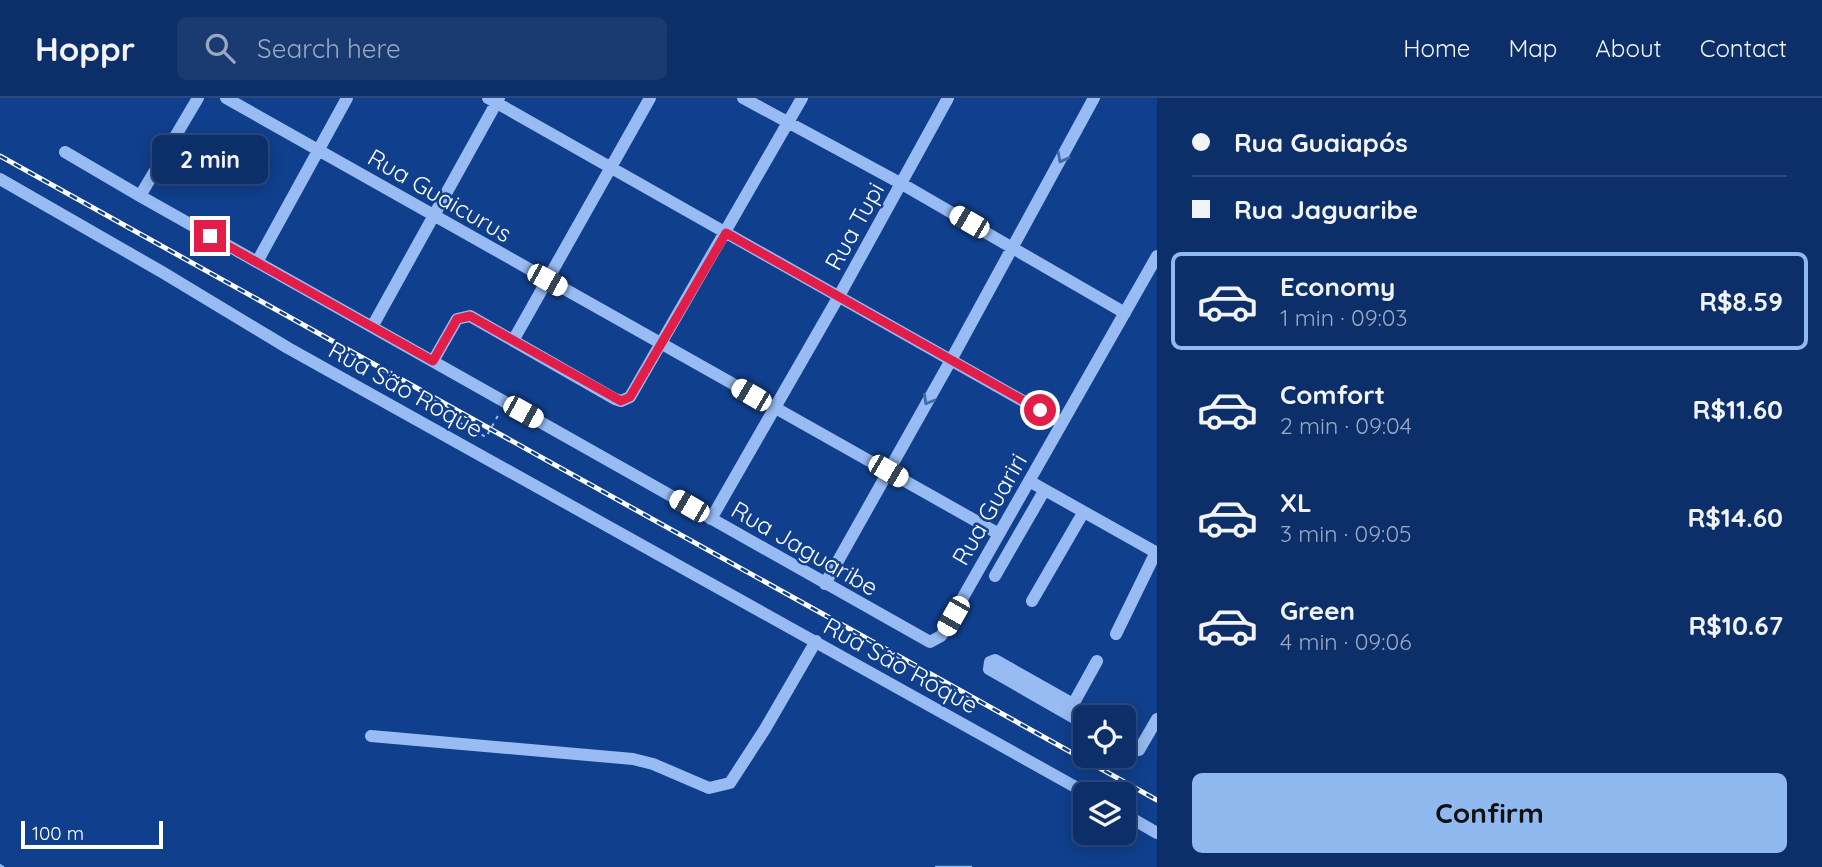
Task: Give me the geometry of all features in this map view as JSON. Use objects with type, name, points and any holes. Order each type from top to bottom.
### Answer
[{"type":"street","points":[[140,196],[198,98]]},
{"type":"street","name":"Rua Guaicurus","points":[[226,98],[999,534]]},
{"type":"street","points":[[257,262],[347,98]]},
{"type":"street","points":[[514,339],[650,98]]},
{"type":"street","points":[[743,98],[902,184],[1125,313]]},
{"type":"street","points":[[433,361],[457,319],[464,316],[475,317],[621,401],[630,397],[802,98]]},
{"type":"street","name":"Rua Tupi","points":[[711,519],[839,296],[948,98]]},
{"type":"street","points":[[825,584],[1094,98]]},
{"type":"street","points":[[372,327],[494,99],[1062,423]]},
{"type":"street","name":"Rua Jaguaribe","points":[[65,152],[825,584],[930,642],[941,636]]},
{"type":"street","name":"Rua São Roque","points":[[0,179],[288,348],[1073,786]]},
{"type":"street","name":"Rua Guariri","points":[[941,636],[1157,256]]},
{"type":"street","points":[[1029,481],[1156,552],[1116,634]]},
{"type":"street","points":[[995,576],[1044,491]]},
{"type":"street","points":[[1032,601],[1083,513]]},
{"type":"street","points":[[371,736],[633,759],[653,764],[709,788],[720,787],[730,783],[816,642]]},
{"type":"street","points":[[1070,709],[989,669],[990,662],[995,660],[1070,709],[1073,712]]},
{"type":"street","points":[[1070,709],[1097,661]]},
{"type":"street","points":[[1136,750],[1139,750],[1157,719]]},
{"type":"street","points":[[1136,821],[1157,834]]},
{"type":"path","points":[[452,430],[457,421],[486,437],[501,411]]},
{"type":"waterway","points":[[936,867],[971,867]]},
{"type":"railway","points":[[0,156],[1157,800]]},
{"type":"route","points":[[210,236],[433,361],[457,319],[464,316],[475,317],[621,401],[630,397],[726,233],[1040,410]]}]
